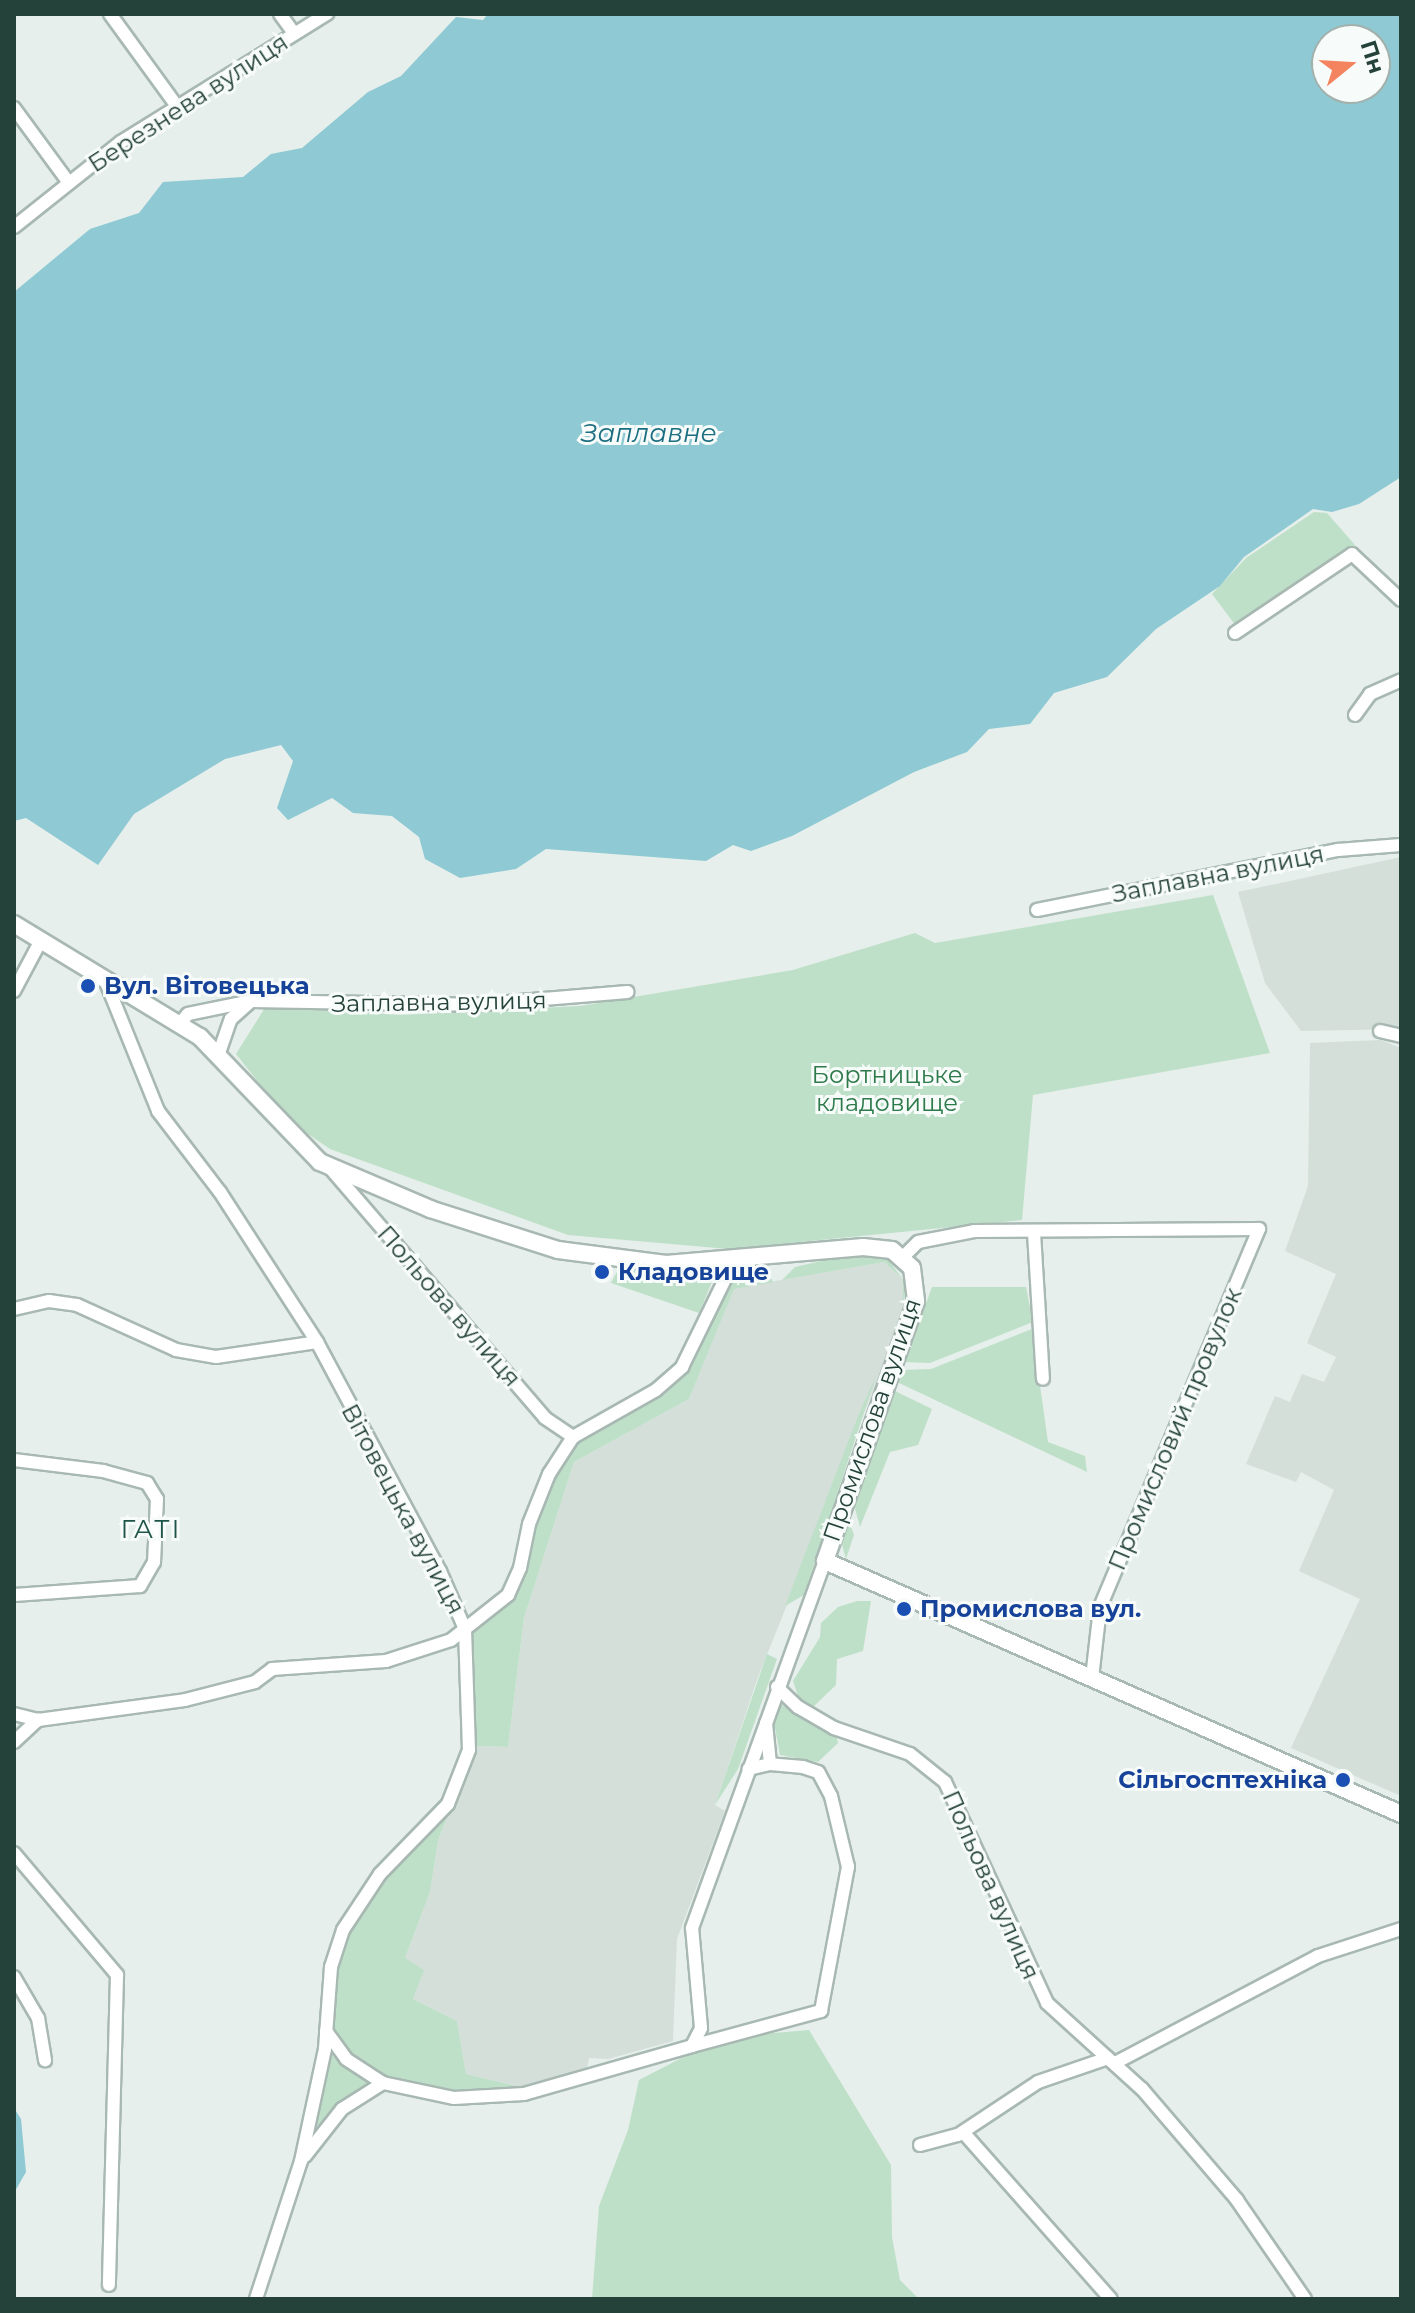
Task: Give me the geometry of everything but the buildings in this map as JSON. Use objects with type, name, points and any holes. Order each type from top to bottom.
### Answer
[{"type":"street","points":[[110,14],[176,105]]},
{"type":"street","points":[[280,14],[294,33]]},
{"type":"street","name":"Березнева вулиця","points":[[14,227],[176,105],[327,14]]},
{"type":"street","points":[[14,108],[69,183]]},
{"type":"street","points":[[1235,633],[1352,554],[1401,600]]},
{"type":"street","points":[[1355,715],[1370,694],[1401,680]]},
{"type":"street","name":"Заплавна вулиця","points":[[1037,910],[1338,850],[1401,845]]},
{"type":"street","points":[[14,924],[219,1053],[271,1116],[331,1169],[430,1209],[558,1250],[666,1264],[863,1247],[892,1250],[903,1257],[918,1242],[939,1235],[1034,1233],[1043,1379]]},
{"type":"street","points":[[14,991],[40,942]]},
{"type":"street","name":"Вітовецька вулиця","points":[[106,982],[158,1111],[220,1192],[317,1342],[440,1571],[465,1629],[469,1750],[448,1804],[380,1874],[343,1930],[331,1967],[326,2031],[301,2161],[256,2299]]},
{"type":"street","name":"Заплавна вулиця","points":[[179,1025],[203,1010],[251,1001],[472,1005],[627,992]]},
{"type":"street","points":[[219,1053],[231,1019],[251,1001]]},
{"type":"street","points":[[1380,1031],[1401,1036]]},
{"type":"street","name":"Польова вулиця","points":[[331,1169],[545,1418],[573,1437]]},
{"type":"street","name":"Промисловий провулок","points":[[1034,1233],[1259,1229],[1100,1608],[1092,1678]]},
{"type":"street","name":"Промислова вулиця","points":[[692,2046],[701,2028],[692,1928],[916,1301],[917,1282],[903,1257]]},
{"type":"street","points":[[14,1714],[38,1720],[185,1700],[255,1682],[272,1669],[386,1661],[451,1640],[508,1595],[544,1487],[573,1437],[656,1390],[682,1367],[735,1259]]},
{"type":"street","points":[[14,1309],[49,1301],[77,1305],[176,1350],[216,1357],[317,1342]]},
{"type":"street","points":[[14,1460],[103,1471],[147,1483],[157,1499],[154,1562],[140,1586],[14,1595]]},
{"type":"street","name":"Промислова вулиця","points":[[825,1561],[1401,1814]]},
{"type":"street","name":"Польова вулиця","points":[[777,1687],[798,1707],[834,1728],[930,1765],[956,1802],[1043,1996],[1057,2016],[1112,2060],[1237,2200],[1305,2299]]},
{"type":"street","points":[[14,1742],[38,1720]]},
{"type":"street","points":[[766,1721],[770,1764]]},
{"type":"street","points":[[326,2031],[346,2059],[383,2083],[454,2098],[524,2094],[821,2011],[847,1880],[846,1852],[831,1796],[818,1772],[770,1764],[749,1769]]},
{"type":"street","points":[[14,1853],[117,1975],[109,2285]]},
{"type":"street","points":[[920,2145],[963,2132],[1038,2082],[1112,2060],[1318,1956],[1401,1929]]},
{"type":"street","points":[[14,1977],[38,2018],[45,2060]]},
{"type":"street","points":[[301,2161],[342,2109],[383,2083]]},
{"type":"street","points":[[963,2132],[1111,2299]]},
{"type":"shaded area","points":[[1401,857],[1401,1029],[1301,1031],[1265,983],[1238,892]]},
{"type":"shaded area","points":[[1380,1040],[1401,1048],[1401,1796],[1291,1748],[1360,1599],[1299,1571],[1334,1490],[1301,1472],[1296,1482],[1246,1464],[1275,1396],[1290,1402],[1302,1374],[1324,1382],[1336,1357],[1307,1343],[1336,1274],[1285,1251],[1308,1186],[1310,1043]]},
{"type":"shaded area","points":[[884,1262],[903,1279],[903,1316],[758,1677],[715,1805],[725,1811],[677,1939],[673,2041],[608,2059],[589,2058],[587,2069],[520,2087],[466,2074],[457,2021],[413,1999],[405,1958],[430,1892],[438,1841],[475,1746],[508,1747],[524,1618],[574,1462],[689,1399],[734,1288]]},
{"type":"green space","points":[[1314,512],[1327,513],[1355,545],[1236,626],[1212,594],[1246,558]]},
{"type":"green space","name":"Бортницьке кладовище","points":[[1213,895],[1270,1053],[1033,1095],[1022,1220],[728,1249],[568,1235],[330,1149],[289,1121],[236,1054],[266,1006],[400,1015],[580,1006],[793,970],[915,933],[935,943]]},
{"type":"green space","points":[[885,1256],[903,1279],[884,1262],[782,1280],[795,1267],[830,1259]]},
{"type":"green space","points":[[618,1270],[671,1271],[697,1277],[712,1273],[714,1277],[699,1313],[611,1283]]},
{"type":"green space","points":[[770,1276],[773,1282],[734,1289],[689,1399],[574,1462],[524,1618],[508,1747],[475,1746],[469,1633],[519,1586],[532,1525],[566,1456],[586,1433],[685,1369],[730,1282]]},
{"type":"green space","points":[[903,1279],[906,1283],[903,1316]]},
{"type":"green space","points":[[932,1287],[1026,1287],[1033,1322],[930,1363],[905,1362]]},
{"type":"green space","points":[[1032,1329],[1048,1442],[1085,1456],[1087,1472],[897,1382],[902,1370],[931,1369]]},
{"type":"green space","points":[[876,1376],[804,1595],[785,1606],[858,1416]]},
{"type":"green space","points":[[895,1391],[932,1409],[918,1445],[890,1452],[860,1527],[852,1497],[887,1398]]},
{"type":"green space","points":[[845,1510],[854,1535],[846,1559],[840,1537]]},
{"type":"green space","points":[[857,1601],[871,1601],[863,1651],[837,1659],[836,1685],[811,1709],[800,1702],[793,1681],[820,1637],[821,1623],[838,1607]]},
{"type":"green space","points":[[767,1654],[777,1659],[738,1769],[715,1805]]},
{"type":"green space","points":[[778,1703],[836,1735],[838,1743],[818,1762],[780,1755],[773,1717]]},
{"type":"green space","points":[[451,1807],[438,1841],[430,1892],[405,1958],[424,1970],[413,1999],[457,2021],[466,2074],[520,2087],[458,2092],[378,2075],[358,2062],[330,2026],[334,1974],[351,1924],[383,1876]]},
{"type":"green space","points":[[809,2030],[891,2165],[892,2237],[900,2280],[919,2299],[592,2299],[599,2206],[628,2130],[639,2080],[697,2050],[749,2035]]},
{"type":"green space","points":[[329,2050],[373,2082],[317,2126]]},
{"type":"water","name":"Заплавне","points":[[488,14],[1401,14],[1401,477],[1359,504],[1332,512],[1313,509],[1244,557],[1220,586],[1156,629],[1107,677],[1054,693],[1030,724],[989,729],[967,752],[914,772],[792,836],[751,851],[733,845],[706,861],[546,849],[516,869],[460,878],[425,859],[419,837],[392,816],[353,813],[332,798],[288,820],[277,808],[293,761],[281,745],[225,759],[134,814],[98,865],[26,818],[14,821],[14,292],[90,229],[139,213],[163,182],[243,177],[271,154],[302,148],[368,92],[401,76],[456,17],[483,20]]},
{"type":"water","points":[[14,2108],[21,2119],[26,2172],[14,2193]]},
{"type":"place","name":"Вул. Вітовецька","points":[[88,986]]},
{"type":"place","name":"Кладовище","points":[[602,1272]]},
{"type":"place","name":"Промислова вул.","points":[[904,1609]]},
{"type":"place","name":"Сільгосптехніка","points":[[1343,1780]]},
{"type":"district","name":"ГАТІ","points":[[151,1530]]}]
